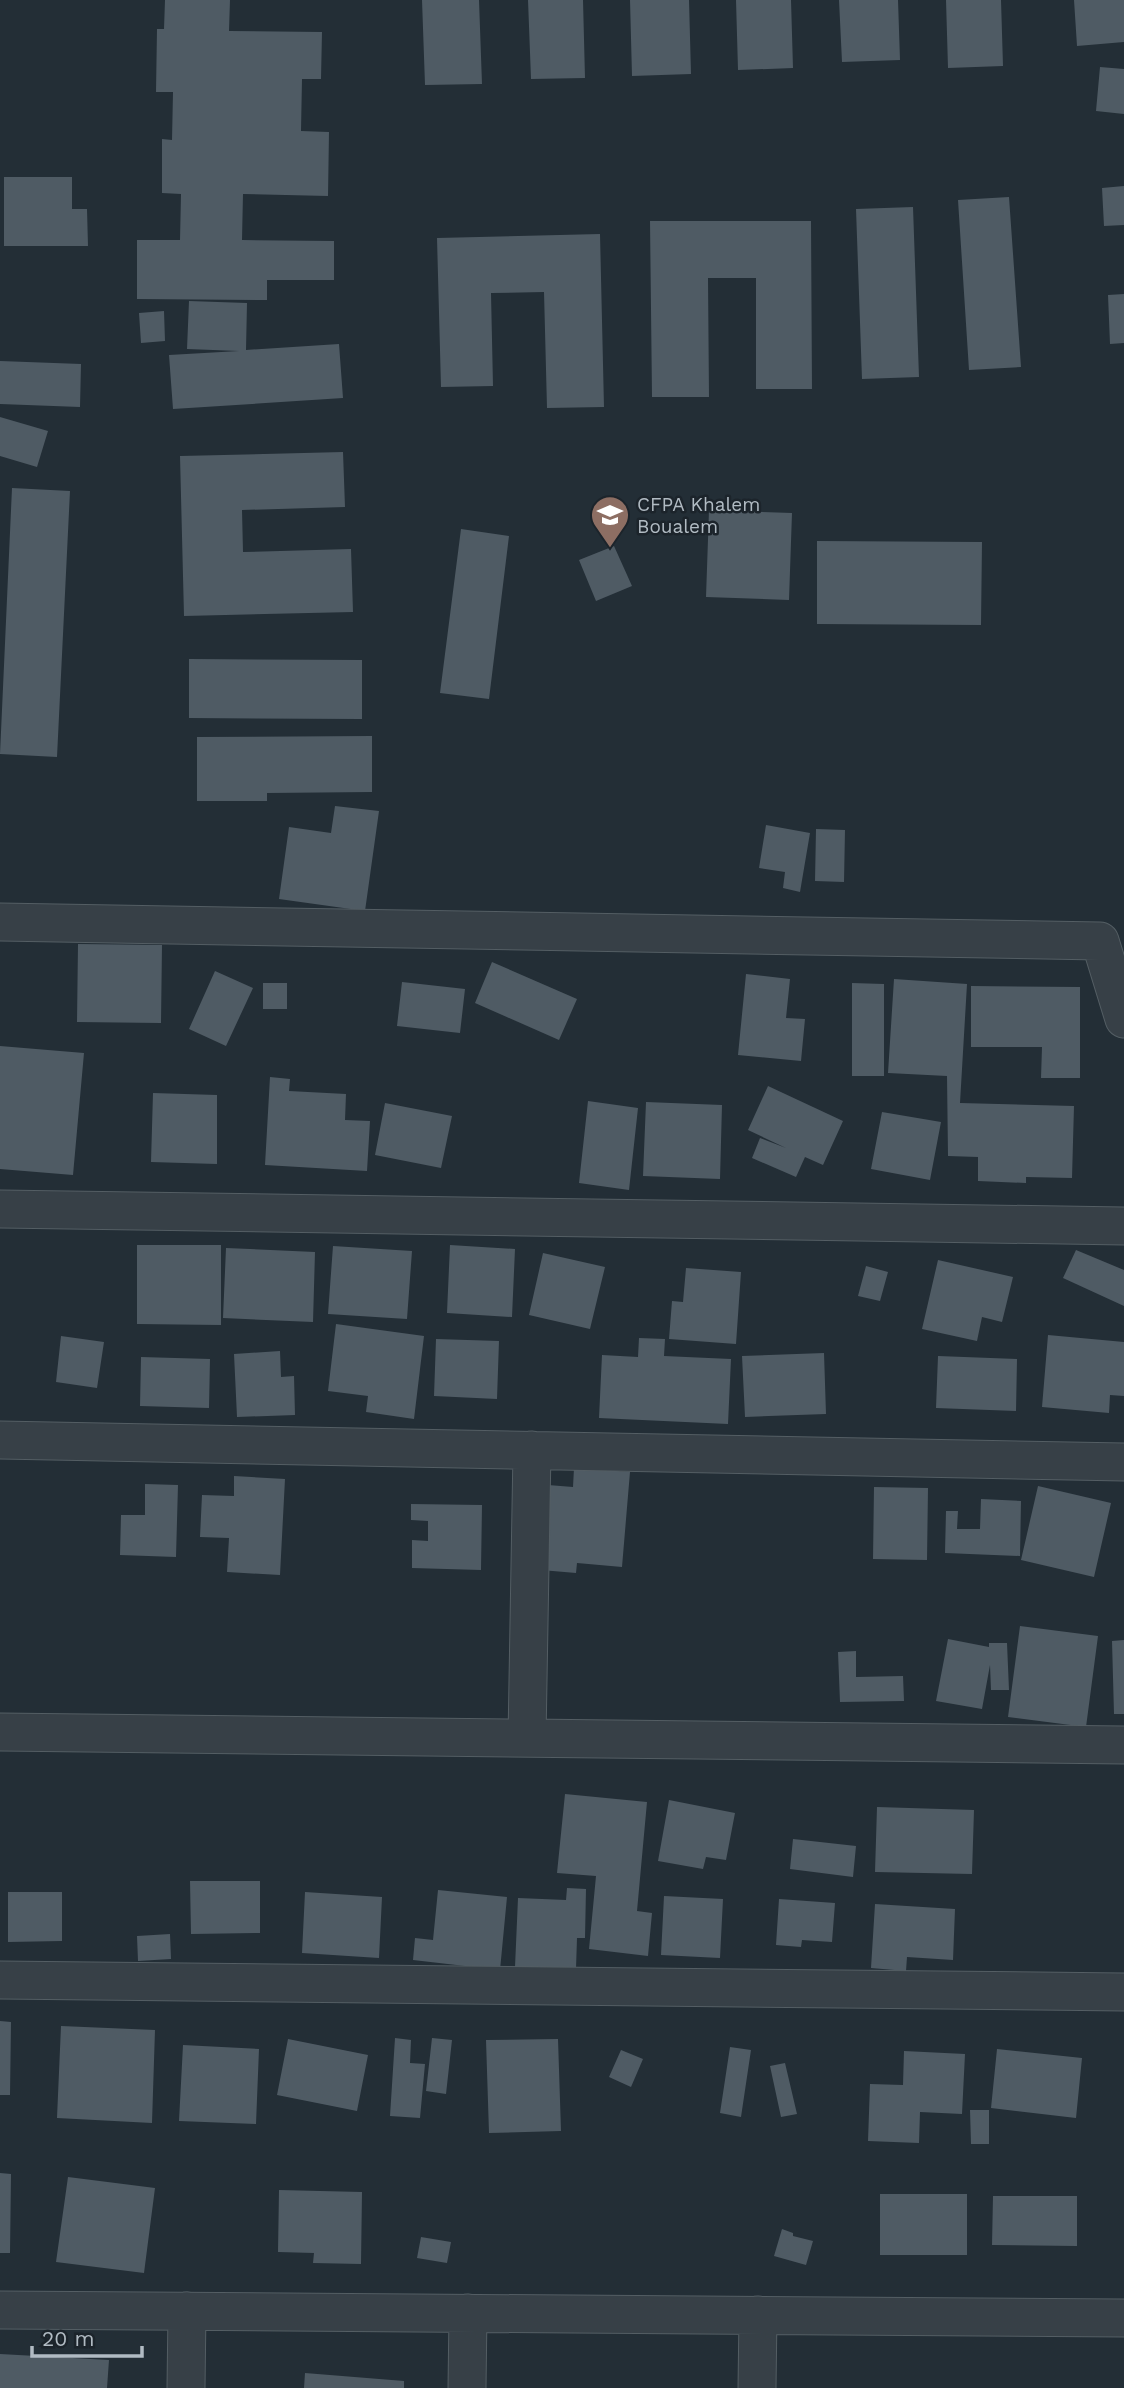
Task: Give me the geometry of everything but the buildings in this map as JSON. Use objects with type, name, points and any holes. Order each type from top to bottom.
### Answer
[{"type":"street","points":[[0,922],[1100,941],[1124,1019]]},
{"type":"street","points":[[0,1209],[1124,1226]]},
{"type":"street","points":[[0,1440],[1124,1462]]},
{"type":"street","points":[[527,1738],[532,1450]]},
{"type":"street","points":[[0,1732],[1124,1745]]},
{"type":"street","points":[[0,1980],[1124,1992]]},
{"type":"street","points":[[0,2310],[1124,2318]]},
{"type":"street","points":[[186,2388],[187,2311]]},
{"type":"street","points":[[467,2388],[468,2313]]},
{"type":"street","points":[[757,2388],[758,2315]]},
{"type":"place","name":"CFPA Khalem Boualem","points":[[610,549]]}]
